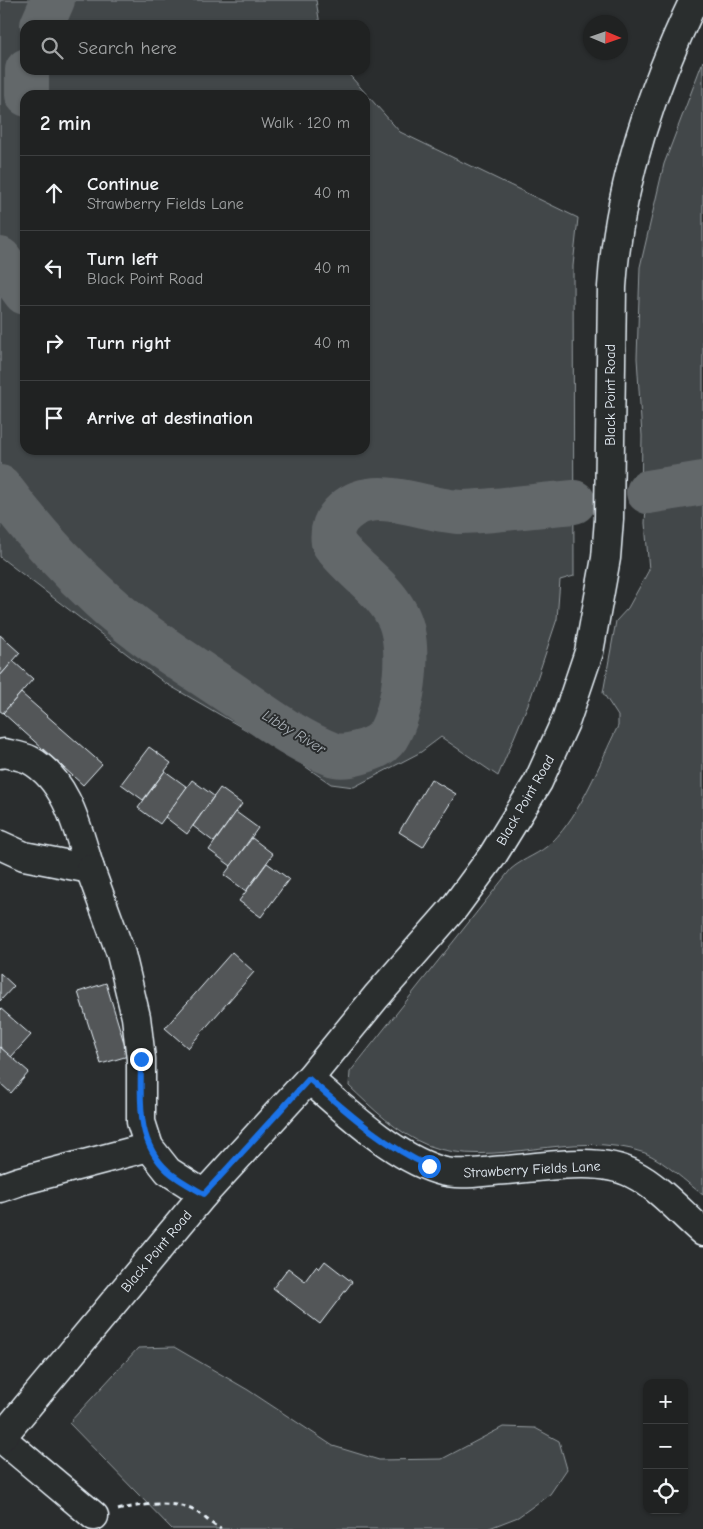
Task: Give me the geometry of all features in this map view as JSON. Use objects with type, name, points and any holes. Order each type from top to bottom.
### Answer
[{"type":"main road","name":"Black Point Road","points":[[0,1438],[204,1194],[309,1079],[376,997],[454,908],[493,855],[538,782],[578,687],[589,652],[610,519],[610,329],[616,234],[630,170],[645,123],[682,26],[694,0]]},
{"type":"main road","points":[[0,754],[4,753],[29,760],[48,774],[62,792],[71,812],[121,954],[136,1017],[141,1059],[141,1122],[149,1147],[168,1171],[204,1194]]},
{"type":"main road","points":[[0,845],[24,856],[90,869]]},
{"type":"main road","name":"Strawberry Fields Lane","points":[[309,1079],[363,1125],[415,1160],[440,1171],[464,1174],[568,1165],[614,1167],[633,1174],[647,1183],[703,1232]]},
{"type":"main road","points":[[0,1188],[149,1147]]},
{"type":"main road","points":[[0,1438],[94,1516]]},
{"type":"path","points":[[94,1516],[130,1507],[176,1506],[195,1511],[221,1529]]},
{"type":"shaded area","points":[[0,0],[316,0],[319,20],[20,20],[20,75],[349,75],[363,90],[20,90],[20,455],[370,455],[370,98],[400,132],[578,218],[573,266],[574,576],[560,580],[557,619],[531,697],[498,776],[441,737],[421,752],[354,787],[331,784],[281,750],[165,683],[0,557]]},
{"type":"shaded area","points":[[703,61],[703,1195],[652,1156],[617,1146],[589,1144],[480,1154],[453,1152],[427,1145],[395,1127],[349,1086],[350,1072],[511,869],[552,842],[572,817],[589,787],[618,726],[618,716],[603,693],[616,621],[628,608],[649,570],[645,523],[647,489],[641,498],[642,436],[637,358],[640,267],[664,164]]},
{"type":"shaded area","points":[[174,1347],[248,1390],[333,1446],[379,1460],[442,1459],[503,1427],[535,1428],[559,1441],[567,1469],[550,1494],[518,1517],[487,1529],[172,1529],[69,1423],[138,1348]]},
{"type":"building","points":[[0,635],[20,653],[0,676]]},
{"type":"building","points":[[13,661],[33,679],[3,713],[0,711],[0,676]]},
{"type":"building","points":[[21,693],[102,764],[83,785],[3,713]]},
{"type":"building","points":[[149,747],[171,763],[143,800],[121,784]]},
{"type":"building","points":[[165,771],[187,787],[160,824],[138,808]]},
{"type":"building","points":[[431,779],[456,794],[423,847],[399,832]]},
{"type":"building","points":[[192,780],[214,796],[187,834],[165,817]]},
{"type":"building","points":[[220,788],[242,804],[214,842],[193,826]]},
{"type":"building","points":[[236,812],[258,828],[231,866],[209,850]]},
{"type":"building","points":[[252,838],[273,854],[246,891],[224,875]]},
{"type":"building","points":[[267,863],[289,879],[261,917],[239,901]]},
{"type":"building","points":[[232,952],[254,972],[188,1048],[165,1028]]},
{"type":"building","points":[[0,973],[14,986],[0,1001]]},
{"type":"building","points":[[106,983],[128,1056],[101,1064],[78,992]]},
{"type":"building","points":[[0,1008],[31,1035],[11,1057],[0,1047]]},
{"type":"building","points":[[0,1047],[29,1072],[11,1093],[0,1083]]},
{"type":"building","points":[[325,1261],[352,1282],[320,1324],[273,1288],[288,1268],[305,1281],[316,1266],[319,1269]]},
{"type":"waterway","name":"Libby River","points":[[44,20],[53,0]]},
{"type":"waterway","name":"Libby River","points":[[27,75],[27,90]]},
{"type":"waterway","name":"Libby River","points":[[0,259],[20,286]]},
{"type":"waterway","name":"Libby River","points":[[648,492],[703,483]]},
{"type":"waterway","name":"Libby River","points":[[0,487],[35,531],[74,573],[116,613],[166,650],[282,728],[319,749],[341,756],[355,754],[378,746],[387,737],[398,710],[405,675],[404,641],[396,613],[374,585],[348,561],[333,543],[332,534],[334,526],[341,515],[356,504],[370,500],[385,499],[462,512],[574,502]]},
{"type":"route","points":[[141,1059],[141,1122],[149,1147],[168,1171],[204,1194],[309,1079],[363,1125],[415,1160],[429,1166]]}]
